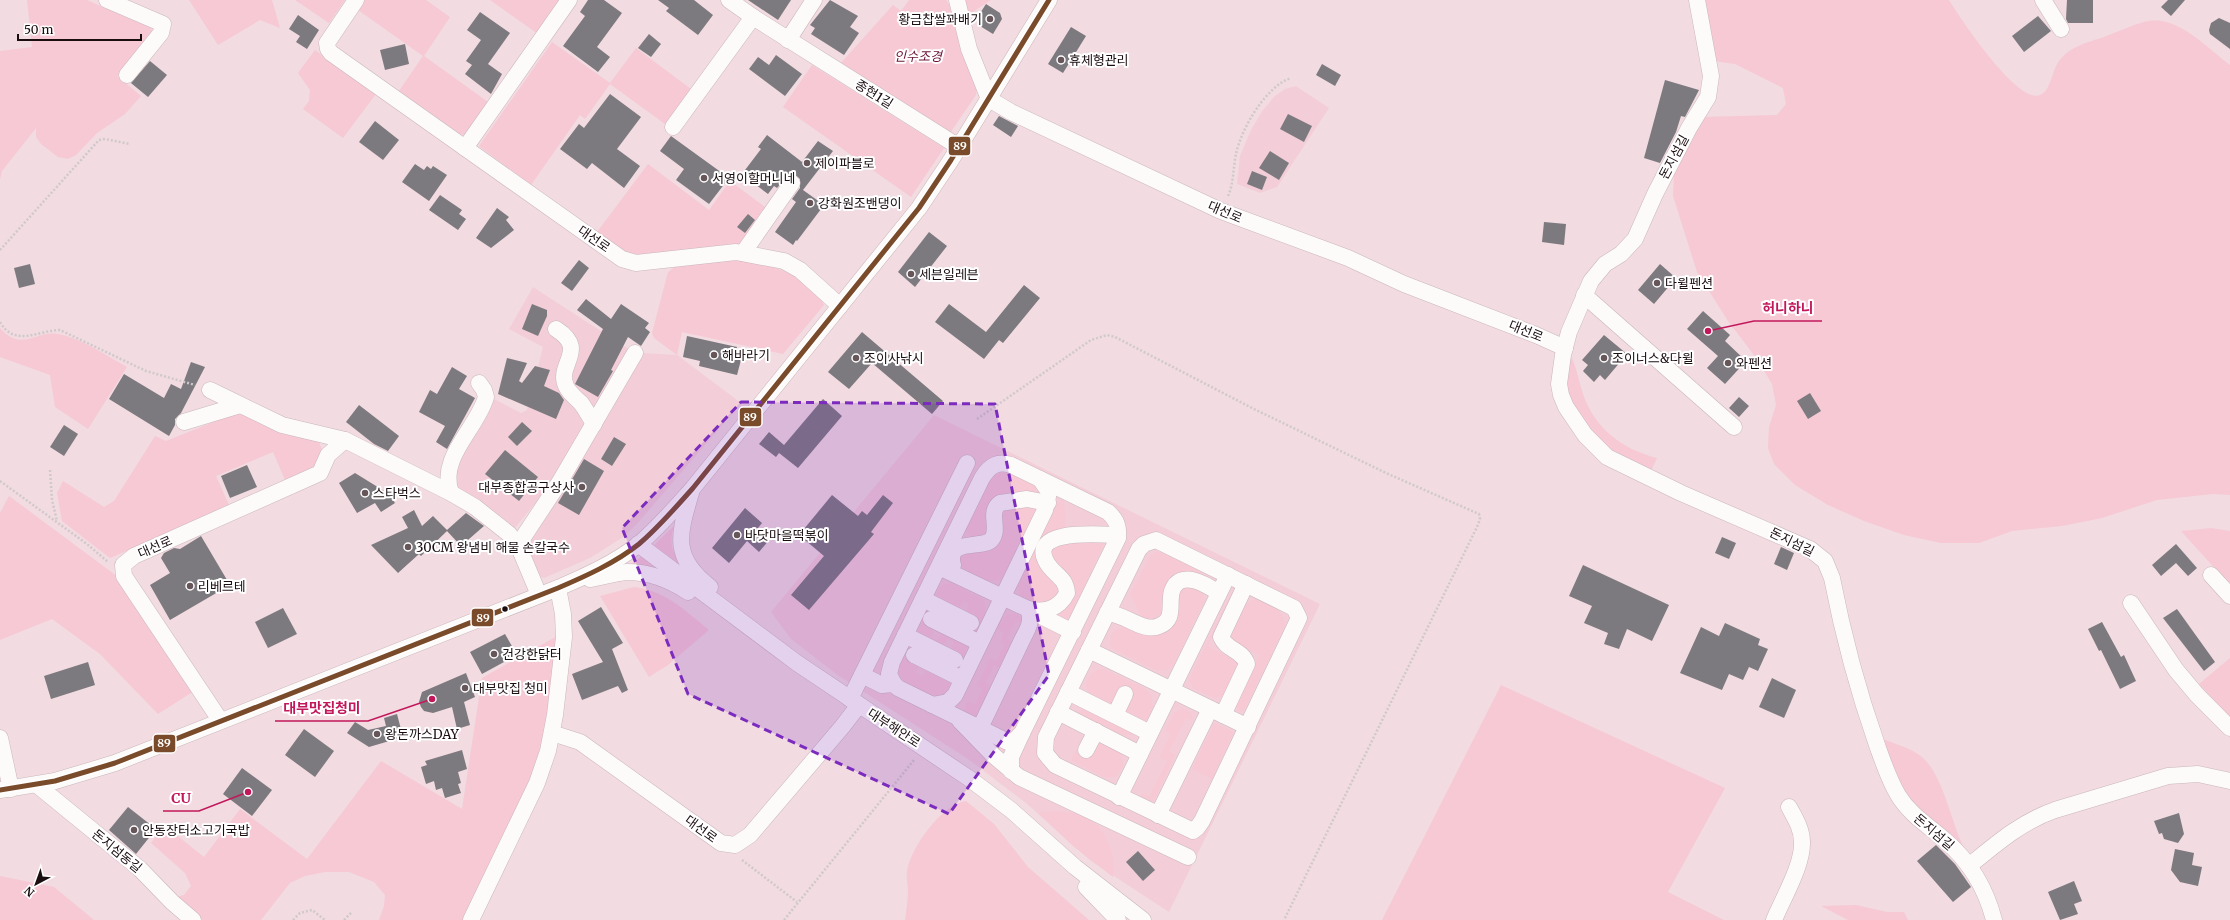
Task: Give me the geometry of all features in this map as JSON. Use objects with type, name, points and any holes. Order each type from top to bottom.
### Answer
[{"type":"street","points":[[107,0],[163,24],[161,33],[127,75]]},
{"type":"street","name":"대선로","points":[[356,0],[327,43],[328,49],[622,259],[630,262],[736,252],[784,261],[800,270],[840,306]]},
{"type":"street","points":[[466,148],[569,0]]},
{"type":"street","name":"종현1길","points":[[729,0],[788,40],[959,147]]},
{"type":"street","points":[[788,40],[814,0]]},
{"type":"street","points":[[0,738],[6,790],[37,785],[94,770],[558,588],[599,569],[638,544],[656,528],[693,488],[906,225],[959,147],[1048,0]]},
{"type":"street","name":"돈지섬길","points":[[1697,0],[1710,76],[1708,97],[1655,194],[1635,239],[1628,248],[1598,271],[1584,295],[1565,348],[1560,370],[1561,394],[1575,421],[1596,447],[1621,464],[1681,493],[1810,549],[1825,561],[1832,578],[1858,688],[1889,778],[1897,794],[1911,813],[1945,840],[1969,866],[1986,895],[1994,920]]},
{"type":"street","points":[[2043,0],[2061,29]]},
{"type":"street","points":[[956,3],[969,49],[989,99]]},
{"type":"street","points":[[673,127],[753,17]]},
{"type":"street","name":"대선로","points":[[989,99],[1045,129],[1221,212],[1348,258],[1404,284],[1536,335],[1565,348]]},
{"type":"street","points":[[743,253],[792,183]]},
{"type":"street","points":[[1584,295],[1734,427]]},
{"type":"street","points":[[556,328],[569,340],[571,347],[571,356],[564,378],[566,387],[588,412],[594,424]]},
{"type":"street","points":[[518,545],[559,483],[635,353]]},
{"type":"street","points":[[451,493],[448,485],[450,466],[486,397],[484,390],[479,383]]},
{"type":"street","points":[[210,390],[296,430],[344,440],[451,493],[475,507],[499,524],[518,545],[539,595]]},
{"type":"street","points":[[184,422],[240,405]]},
{"type":"street","name":"대선로","points":[[124,576],[123,565],[134,556],[320,473],[328,455],[344,440]]},
{"type":"street","name":"대선로","points":[[552,733],[580,742],[721,843],[728,846],[735,845],[750,835],[842,727],[854,702],[862,675],[967,463]]},
{"type":"street","points":[[894,684],[890,674],[890,669],[982,478],[991,467],[1003,463],[1108,512],[1115,518],[1118,524],[1118,535],[1011,757],[1011,771]]},
{"type":"street","points":[[932,705],[943,703],[952,699],[1048,503],[1049,492],[1040,479]]},
{"type":"street","points":[[693,488],[680,531],[681,550],[686,562],[706,585],[756,624],[770,644]]},
{"type":"street","points":[[961,577],[952,562],[954,554],[957,550],[967,544],[987,542],[991,540],[994,530],[994,512],[997,505],[1006,500],[1028,499],[1048,503]]},
{"type":"street","points":[[1028,609],[1042,611],[1050,609],[1060,603],[1067,593],[1064,582],[1051,568],[1045,558],[1046,547],[1054,539],[1068,535],[1118,535]]},
{"type":"street","points":[[1150,541],[1163,542],[1246,584],[1294,608],[1299,618],[1248,727],[1197,828],[1193,831],[1188,830],[1055,765],[1045,753],[1044,746],[1058,712],[1139,549],[1150,541]]},
{"type":"street","name":"대부해안로","points":[[638,544],[796,664],[970,779],[1011,810],[1075,866],[1143,920]]},
{"type":"street","points":[[939,567],[1028,609],[1072,632]]},
{"type":"street","points":[[577,580],[626,572],[658,577],[689,593],[778,659],[796,664]]},
{"type":"street","points":[[1120,796],[1228,575]]},
{"type":"street","points":[[2211,575],[2230,596]]},
{"type":"street","points":[[124,576],[220,720]]},
{"type":"street","points":[[1107,613],[1122,615],[1144,628],[1152,628],[1165,624],[1169,618],[1172,591],[1182,581],[1189,579],[1196,580],[1219,594]]},
{"type":"street","points":[[1158,816],[1216,712],[1247,664],[1246,658],[1227,646],[1221,637],[1246,584]]},
{"type":"street","points":[[470,920],[537,783],[552,733],[564,637],[563,614],[558,588]]},
{"type":"street","points":[[923,600],[965,615]]},
{"type":"street","points":[[2130,603],[2176,670],[2197,695],[2230,728]]},
{"type":"street","points":[[980,728],[1030,624],[1028,609]]},
{"type":"street","points":[[905,636],[980,643]]},
{"type":"street","points":[[1089,650],[1248,727]]},
{"type":"street","points":[[920,663],[962,679]]},
{"type":"street","points":[[862,675],[882,685],[894,684],[932,705],[1008,742],[1014,741],[1022,733]]},
{"type":"street","points":[[1068,692],[1150,733]]},
{"type":"street","points":[[1115,715],[1125,694]]},
{"type":"street","points":[[1058,712],[1140,754]]},
{"type":"street","points":[[955,716],[969,733],[1011,771],[1047,790],[1188,856]]},
{"type":"street","points":[[1086,750],[1096,731]]},
{"type":"street","points":[[1047,790],[1055,765]]},
{"type":"street","points":[[1969,866],[2017,828],[2037,817],[2055,810],[2168,776],[2198,774],[2230,781]]},
{"type":"street","name":"돈지섬동길","points":[[37,785],[140,869],[172,902],[193,920]]},
{"type":"street","points":[[1774,920],[1798,863],[1802,842],[1800,827],[1789,807]]},
{"type":"street","points":[[1011,810],[1038,845],[1092,892],[1118,920]]},
{"type":"path","points":[[1221,212],[1229,193],[1236,152],[1242,136],[1260,104],[1271,90],[1282,81],[1290,78]]},
{"type":"path","points":[[0,250],[99,140],[105,139],[130,144]]},
{"type":"path","points":[[0,322],[14,334],[26,337],[49,330],[60,330],[146,371],[210,390]]},
{"type":"path","points":[[977,419],[1091,340],[1108,335],[1115,336],[1379,470],[1479,514],[1480,519],[1478,527],[1284,920]]},
{"type":"path","points":[[50,470],[52,500],[57,522]]},
{"type":"path","points":[[0,481],[87,544],[124,576]]},
{"type":"path","points":[[784,920],[797,902],[916,758]]},
{"type":"path","points":[[721,843],[797,902]]},
{"type":"path","points":[[293,920],[300,913],[312,910],[325,920]]},
{"type":"path","points":[[344,920],[351,913]]},
{"type":"highlighted area","points":[[741,402],[995,404],[1049,675],[949,814],[688,694],[622,528]]},
{"type":"shaded area","points":[[1296,86],[1329,108],[1277,187],[1260,193],[1237,184],[1240,156],[1251,130],[1263,110],[1275,96],[1285,89]]},
{"type":"shaded area","points":[[533,287],[630,350],[555,479],[514,529],[457,492],[453,471],[490,397],[521,413],[527,410],[543,347],[509,329]]},
{"type":"shaded area","points":[[641,353],[677,355],[741,403],[636,525],[623,537],[590,558],[544,578],[540,577],[527,548]]},
{"type":"shaded area","points":[[934,415],[1320,604],[1169,912],[1091,861],[1026,803],[968,759],[839,676],[791,639],[771,612]]},
{"type":"green space","points":[[27,0],[87,0],[132,20],[150,26],[152,31],[117,76],[141,96],[125,114],[97,133],[76,155],[68,159],[58,157],[41,144],[36,137],[36,128],[2,171],[0,179],[0,51],[32,47]]},
{"type":"green space","points":[[189,0],[272,0],[280,28],[260,20],[218,45]]},
{"type":"green space","points":[[295,0],[345,0],[329,23]]},
{"type":"green space","points":[[365,0],[426,0],[450,17],[424,56],[488,102],[465,135],[460,134],[399,91],[423,56],[358,10]]},
{"type":"green space","points":[[490,0],[562,0],[538,34]]},
{"type":"green space","name":"인수조경","points":[[909,0],[946,0],[955,13],[977,89],[976,95],[950,133],[840,64],[893,5],[901,11]]},
{"type":"green space","points":[[964,0],[991,0],[968,15]]},
{"type":"green space","points":[[1700,0],[1949,0],[1990,58],[2018,87],[2030,95],[2040,95],[2044,93],[2059,61],[2068,52],[2085,43],[2144,22],[2156,21],[2179,27],[2230,65],[2230,495],[2213,494],[2157,500],[2102,518],[2062,526],[2012,531],[1979,543],[1941,543],[1904,535],[1864,521],[1828,505],[1795,485],[1774,464],[1768,448],[1769,427],[1776,405],[1772,384],[1757,359],[1728,321],[1697,272],[1673,196],[1674,174],[1701,117],[1777,115],[1786,104],[1783,88],[1735,64],[1713,61]]},
{"type":"green space","points":[[552,42],[610,83],[636,48],[691,89],[665,124],[610,84],[585,119],[580,115],[531,185],[479,146]]},
{"type":"green space","points":[[315,50],[376,94],[343,138],[303,109],[309,101],[310,90],[298,73]]},
{"type":"green space","points":[[812,65],[944,148],[911,197],[783,107]]},
{"type":"green space","points":[[648,164],[709,210],[730,181],[769,210],[743,245],[630,256],[597,232]]},
{"type":"green space","points":[[731,259],[772,267],[784,271],[807,284],[816,293],[824,305],[783,354],[682,332],[677,355],[654,338],[652,333],[668,272],[675,267]]},
{"type":"green space","points":[[0,328],[15,339],[22,340],[49,334],[66,336],[93,348],[127,367],[88,429],[55,407],[50,375],[0,357]]},
{"type":"green space","points":[[1568,357],[1572,358],[1588,406],[1602,427],[1621,443],[1644,454],[1657,458],[1649,475],[1608,452],[1565,396]]},
{"type":"green space","points":[[241,411],[318,439],[322,450],[314,468],[285,480],[273,452],[216,476],[230,507],[110,558],[62,521],[57,493],[63,481],[104,507],[114,501],[155,436],[166,441]]},
{"type":"green space","points":[[1003,472],[1035,485],[1037,492],[991,499],[987,504],[987,536],[971,538],[966,531],[990,480],[994,476]]},
{"type":"green space","points":[[9,496],[118,577],[194,691],[158,714],[100,654],[52,619],[0,640],[0,513]]},
{"type":"green space","points":[[1062,498],[1064,499],[1066,526],[1044,540],[1061,583],[1059,599],[1040,604],[1031,603],[1023,599],[1019,592],[1018,583],[1059,501]]},
{"type":"green space","points":[[1035,506],[1036,509],[1003,577],[998,580],[987,581],[960,567],[960,556],[979,548],[1001,509]]},
{"type":"green space","points":[[674,526],[672,532],[672,547],[675,557],[681,566],[654,545]]},
{"type":"green space","points":[[2211,528],[2230,531],[2230,585],[2181,531]]},
{"type":"green space","points":[[1063,541],[1103,542],[1104,544],[1068,621],[1055,614],[1064,608],[1056,566],[1050,550]]},
{"type":"green space","points":[[1155,552],[1162,552],[1203,573],[1183,573],[1160,621],[1142,618],[1130,594],[1151,555]]},
{"type":"green space","points":[[642,556],[657,570],[628,566]]},
{"type":"green space","points":[[952,583],[983,599],[985,603],[985,613],[982,623],[975,631],[971,633],[930,613],[926,621],[935,627],[931,637],[938,640],[943,630],[965,641],[968,648],[960,666],[954,670],[914,651],[910,658],[919,664],[916,673],[923,676],[928,667],[949,679],[950,685],[946,693],[933,696],[918,691],[902,679],[899,675],[898,668],[906,651],[917,646],[956,665],[959,658],[950,652],[954,642],[947,639],[942,649],[919,637],[917,631],[926,611],[931,608],[971,628],[975,620],[965,615],[969,604],[963,601],[958,612],[940,602],[936,597],[937,591],[941,586]]},
{"type":"green space","points":[[1186,585],[1202,591],[1205,600],[1174,664],[1169,669],[1158,671],[1115,650],[1110,645],[1111,635],[1117,630],[1123,628],[1150,634],[1158,634],[1167,630],[1176,597]]},
{"type":"green space","points":[[634,587],[655,592],[674,602],[709,630],[668,665],[649,677],[600,596]]},
{"type":"green space","points":[[1232,592],[1234,593],[1208,646],[1240,663],[1225,693],[1220,697],[1215,698],[1194,689],[1189,680]]},
{"type":"green space","points":[[1255,599],[1270,604],[1279,611],[1285,621],[1285,626],[1244,710],[1239,712],[1236,706],[1259,655],[1227,640],[1234,622],[1244,605]]},
{"type":"green space","points":[[1013,613],[1022,617],[1023,619],[1021,623],[1016,621],[1007,639],[1012,642],[1000,668],[994,666],[986,683],[991,686],[976,718],[963,712],[968,701],[975,704],[982,689],[977,686],[990,658],[996,661],[1004,645],[1000,642],[1004,633],[996,629],[997,626],[1004,617]]},
{"type":"green space","points":[[559,635],[540,760],[465,920],[379,920],[384,906],[385,895],[374,882],[349,872],[325,872],[305,876],[290,883],[261,920],[203,920],[176,897],[184,895],[191,886],[185,873],[151,843],[164,825],[204,857],[240,809],[307,859],[381,761],[462,809],[482,678]]},
{"type":"green space","points":[[2230,658],[2230,717],[2199,684]]},
{"type":"green space","points":[[1102,668],[1144,688],[1151,694],[1153,707],[1146,721],[1125,711],[1133,693],[1120,686],[1111,705],[1091,695],[1086,687],[1086,682],[1090,675]]},
{"type":"green space","points":[[1501,685],[1725,788],[1668,892],[1724,920],[1382,920]]},
{"type":"green space","points":[[1087,708],[1137,734],[1130,735],[1114,732],[1074,712]]},
{"type":"green space","points":[[1183,708],[1191,713],[1193,718],[1192,720],[1186,718],[1169,752],[1175,755],[1155,799],[1150,802],[1140,797],[1142,793],[1149,797],[1167,761],[1159,757],[1171,734],[1165,731],[1174,713]]},
{"type":"green space","points":[[1214,723],[1234,732],[1212,779],[1192,769]]},
{"type":"green space","points":[[1878,737],[1913,751],[1923,758],[1931,767],[1943,791],[1962,845],[1968,856],[1906,802]]},
{"type":"green space","points":[[1099,742],[1122,753],[1123,767],[1115,777],[1104,777],[1071,760],[1075,751],[1090,759]]},
{"type":"green space","points":[[966,801],[994,824],[1028,867],[1089,920],[905,920],[908,895],[907,871],[915,850],[921,839],[938,818],[947,810]]},
{"type":"green space","points":[[1054,811],[1082,815],[1097,826],[1108,841],[1111,850],[1114,868],[1113,877],[1073,846],[1038,813]]},
{"type":"green space","points":[[0,876],[54,887],[94,920],[0,920]]},
{"type":"green space","points":[[1856,905],[1887,912],[1904,912],[1908,920],[1848,920],[1821,906]]},
{"type":"building","points":[[588,0],[604,0],[622,13],[597,47],[610,57],[598,72],[563,46],[585,16],[580,12]]},
{"type":"building","points":[[658,0],[694,0],[713,15],[698,35],[666,11],[669,8]]},
{"type":"building","points":[[748,0],[791,0],[778,20]]},
{"type":"building","points":[[830,0],[858,16],[850,27],[859,33],[844,55],[811,34],[815,28],[810,25]]},
{"type":"building","points":[[2067,0],[2093,0],[2093,23],[2068,23],[2066,19]]},
{"type":"building","points":[[2168,0],[2185,0],[2171,16],[2161,7]]},
{"type":"building","points":[[986,4],[1000,13],[1002,19],[993,34],[980,26],[977,18]]},
{"type":"building","points":[[480,12],[510,33],[488,64],[502,74],[491,94],[465,74],[472,65],[466,61],[481,40],[467,30]]},
{"type":"building","points":[[298,15],[319,30],[307,49],[296,42],[300,36],[289,29]]},
{"type":"building","points":[[2038,16],[2051,31],[2024,52],[2012,36]]},
{"type":"building","points":[[2219,18],[2230,23],[2230,49],[2210,34],[2209,30],[2211,23]]},
{"type":"building","points":[[1071,27],[1086,36],[1063,73],[1048,64]]},
{"type":"building","points":[[649,34],[661,44],[651,57],[638,48]]},
{"type":"building","points":[[405,44],[409,64],[385,70],[380,50]]},
{"type":"building","points":[[776,55],[802,74],[785,96],[749,69],[758,57],[769,65]]},
{"type":"building","points":[[150,61],[167,75],[148,97],[131,83]]},
{"type":"building","points":[[1322,64],[1341,75],[1335,86],[1316,75]]},
{"type":"building","points":[[1665,80],[1699,90],[1685,117],[1681,116],[1676,132],[1660,163],[1644,158]]},
{"type":"building","points":[[610,94],[641,117],[617,149],[640,166],[624,188],[592,163],[587,169],[560,149],[579,124],[584,128]]},
{"type":"building","points":[[1288,114],[1312,126],[1304,142],[1280,129]]},
{"type":"building","points":[[999,116],[1018,126],[1011,137],[993,125]]},
{"type":"building","points":[[375,121],[399,140],[383,160],[359,142]]},
{"type":"building","points":[[767,135],[802,162],[818,141],[833,151],[803,190],[824,205],[793,245],[775,232],[796,202],[792,199],[800,188],[800,179],[793,174],[788,175],[777,188],[774,186],[768,194],[742,174],[761,149],[758,147]]},
{"type":"building","points":[[671,136],[729,178],[709,204],[676,180],[684,169],[660,151]]},
{"type":"building","points":[[1270,151],[1289,163],[1279,180],[1259,168]]},
{"type":"building","points":[[415,164],[424,170],[427,166],[431,169],[433,166],[447,175],[429,201],[402,182]]},
{"type":"building","points":[[1252,171],[1267,177],[1262,190],[1247,184]]},
{"type":"building","points":[[440,195],[462,210],[459,214],[466,219],[458,230],[429,210]]},
{"type":"building","points":[[497,208],[509,217],[506,220],[514,230],[491,248],[476,238]]},
{"type":"building","points":[[748,214],[755,220],[745,233],[737,227]]},
{"type":"building","points":[[1544,222],[1566,224],[1564,245],[1542,242]]},
{"type":"building","points":[[929,232],[947,246],[915,287],[898,272]]},
{"type":"building","points":[[579,260],[589,268],[572,291],[561,283]]},
{"type":"building","points":[[30,264],[35,284],[19,288],[14,268]]},
{"type":"building","points":[[1660,264],[1676,278],[1654,304],[1638,290]]},
{"type":"building","points":[[1024,285],[1040,298],[1003,343],[999,340],[984,359],[935,322],[949,304],[986,332]]},
{"type":"building","points":[[586,299],[611,319],[621,304],[649,323],[645,328],[650,332],[641,346],[628,337],[611,370],[613,371],[598,397],[575,384],[603,329],[577,310]]},
{"type":"building","points":[[532,304],[547,310],[547,316],[538,336],[522,329]]},
{"type":"building","points":[[1703,311],[1730,335],[1725,341],[1746,361],[1725,384],[1707,368],[1718,356],[1687,329]]},
{"type":"building","points":[[862,332],[943,401],[932,414],[872,363],[849,389],[828,372]]},
{"type":"building","points":[[1604,335],[1627,354],[1605,380],[1600,375],[1594,382],[1583,371],[1588,365],[1582,360]]},
{"type":"building","points":[[687,336],[737,347],[735,359],[741,360],[737,375],[699,366],[700,361],[683,357]]},
{"type":"building","points":[[507,358],[527,363],[519,381],[522,383],[535,366],[550,370],[544,386],[559,393],[564,400],[556,419],[498,394]]},
{"type":"building","points":[[191,362],[205,367],[181,413],[175,419],[175,425],[169,436],[109,399],[124,374],[164,398],[171,384],[181,389]]},
{"type":"building","points":[[452,367],[467,376],[459,389],[475,398],[447,449],[436,442],[445,426],[419,412],[430,390],[437,394]]},
{"type":"building","points":[[1810,393],[1821,411],[1808,419],[1797,401]]},
{"type":"building","points":[[1739,397],[1749,406],[1739,417],[1729,408]]},
{"type":"building","points":[[823,399],[842,416],[798,468],[779,453],[776,457],[759,444],[769,432],[784,445]]},
{"type":"building","points":[[359,405],[399,436],[388,451],[374,444],[346,422]]},
{"type":"building","points":[[522,422],[532,431],[517,446],[508,437]]},
{"type":"building","points":[[64,425],[78,434],[64,456],[50,447]]},
{"type":"building","points":[[614,437],[626,444],[612,466],[601,459]]},
{"type":"building","points":[[505,450],[538,477],[519,501],[485,474]]},
{"type":"building","points":[[584,459],[604,471],[579,515],[558,503]]},
{"type":"building","points":[[247,465],[257,487],[230,498],[221,476]]},
{"type":"building","points":[[355,473],[389,494],[395,503],[381,512],[375,503],[357,513],[339,483]]},
{"type":"building","points":[[832,495],[858,516],[862,511],[867,515],[883,495],[893,503],[871,532],[874,534],[809,610],[791,595],[824,556],[799,535]]},
{"type":"building","points":[[745,508],[762,523],[758,528],[770,539],[759,552],[747,541],[729,563],[712,548]]},
{"type":"building","points":[[414,510],[422,526],[433,516],[447,530],[466,513],[484,526],[461,546],[447,531],[421,556],[419,554],[398,573],[371,545],[408,528],[402,517]]},
{"type":"building","points":[[201,536],[230,585],[170,620],[150,585],[170,573],[161,558],[164,553],[174,548],[180,549]]},
{"type":"building","points":[[1722,537],[1736,543],[1729,559],[1715,553]]},
{"type":"building","points":[[2176,544],[2197,568],[2188,576],[2176,563],[2161,576],[2152,565]]},
{"type":"building","points":[[1781,547],[1794,553],[1787,570],[1774,564]]},
{"type":"building","points":[[1583,565],[1669,605],[1652,641],[1627,629],[1619,649],[1604,644],[1608,633],[1584,623],[1592,606],[1569,596]]},
{"type":"building","points":[[601,607],[623,643],[612,649],[628,690],[622,693],[618,686],[582,700],[572,674],[603,662],[578,621]]},
{"type":"building","points":[[283,608],[297,634],[268,648],[255,622]]},
{"type":"building","points":[[2177,609],[2215,662],[2204,671],[2163,618]]},
{"type":"building","points":[[2102,622],[2121,657],[2124,655],[2136,681],[2120,689],[2101,650],[2099,651],[2088,629]]},
{"type":"building","points":[[1725,623],[1760,639],[1758,645],[1768,649],[1758,671],[1749,667],[1743,680],[1729,674],[1722,690],[1680,673],[1701,627],[1719,636]]},
{"type":"building","points":[[505,634],[517,655],[482,674],[470,652]]},
{"type":"building","points":[[88,662],[95,685],[51,699],[44,676]]},
{"type":"building","points":[[466,673],[475,697],[464,702],[470,725],[457,729],[452,707],[433,713],[424,711],[419,702],[422,692]]},
{"type":"building","points":[[1772,678],[1796,690],[1784,718],[1759,707]]},
{"type":"building","points":[[397,714],[403,737],[369,747],[347,733],[355,722],[368,730],[386,726],[384,718]]},
{"type":"building","points":[[304,729],[334,751],[315,777],[285,755]]},
{"type":"building","points":[[462,750],[467,769],[458,772],[461,783],[458,784],[461,793],[445,798],[442,788],[436,790],[434,781],[426,784],[421,767],[427,765],[425,761]]},
{"type":"building","points":[[242,768],[272,790],[252,816],[223,794]]},
{"type":"building","points":[[128,807],[156,829],[136,854],[109,830]]},
{"type":"building","points":[[2179,813],[2184,834],[2178,843],[2164,839],[2162,833],[2159,834],[2154,821]]},
{"type":"building","points":[[1936,845],[1955,864],[1971,887],[1953,902],[1917,861]]},
{"type":"building","points":[[2175,849],[2194,853],[2192,865],[2202,867],[2198,886],[2180,882],[2171,870]]},
{"type":"building","points":[[1138,851],[1155,870],[1143,881],[1126,862]]},
{"type":"building","points":[[2074,881],[2082,901],[2074,904],[2078,914],[2060,920],[2048,892]]},
{"type":"transit line","name":"89","points":[[0,790],[55,781],[115,763],[558,588],[590,574],[630,551],[660,524],[693,488],[919,208],[951,160],[1049,0]]},
{"type":"place","name":"황금찹쌀꽈배기","points":[[990,19]]},
{"type":"place","name":"휴체형관리","points":[[1061,60]]},
{"type":"place","name":"제이파블로","points":[[807,163]]},
{"type":"place","name":"서영이할머니네","points":[[704,178]]},
{"type":"place","name":"강화원조밴댕이","points":[[810,203]]},
{"type":"place","name":"세븐일레븐","points":[[911,274]]},
{"type":"place","name":"다윌펜션","points":[[1657,283]]},
{"type":"place","name":"허니하니","points":[[1708,331]]},
{"type":"place","name":"해바라기","points":[[714,355]]},
{"type":"place","name":"조이사낚시","points":[[856,358]]},
{"type":"place","name":"조이너스&다윌","points":[[1604,358]]},
{"type":"place","name":"와펜션","points":[[1728,363]]},
{"type":"place","name":"대부종합공구상사","points":[[582,487]]},
{"type":"place","name":"스타벅스","points":[[365,493]]},
{"type":"place","name":"바닷마을떡볶이","points":[[737,535]]},
{"type":"place","name":"30CM 왕냄비 해물 손칼국수","points":[[408,547]]},
{"type":"place","name":"리베르테","points":[[190,586]]},
{"type":"place","name":"건강한닭터","points":[[494,654]]},
{"type":"place","name":"대부맛집 청미","points":[[465,688]]},
{"type":"place","name":"대부맛집청미","points":[[432,699]]},
{"type":"place","name":"왕돈까스DAY","points":[[377,734]]},
{"type":"place","name":"CU","points":[[248,792]]},
{"type":"place","name":"안동장터소고기국밥","points":[[134,830]]}]
